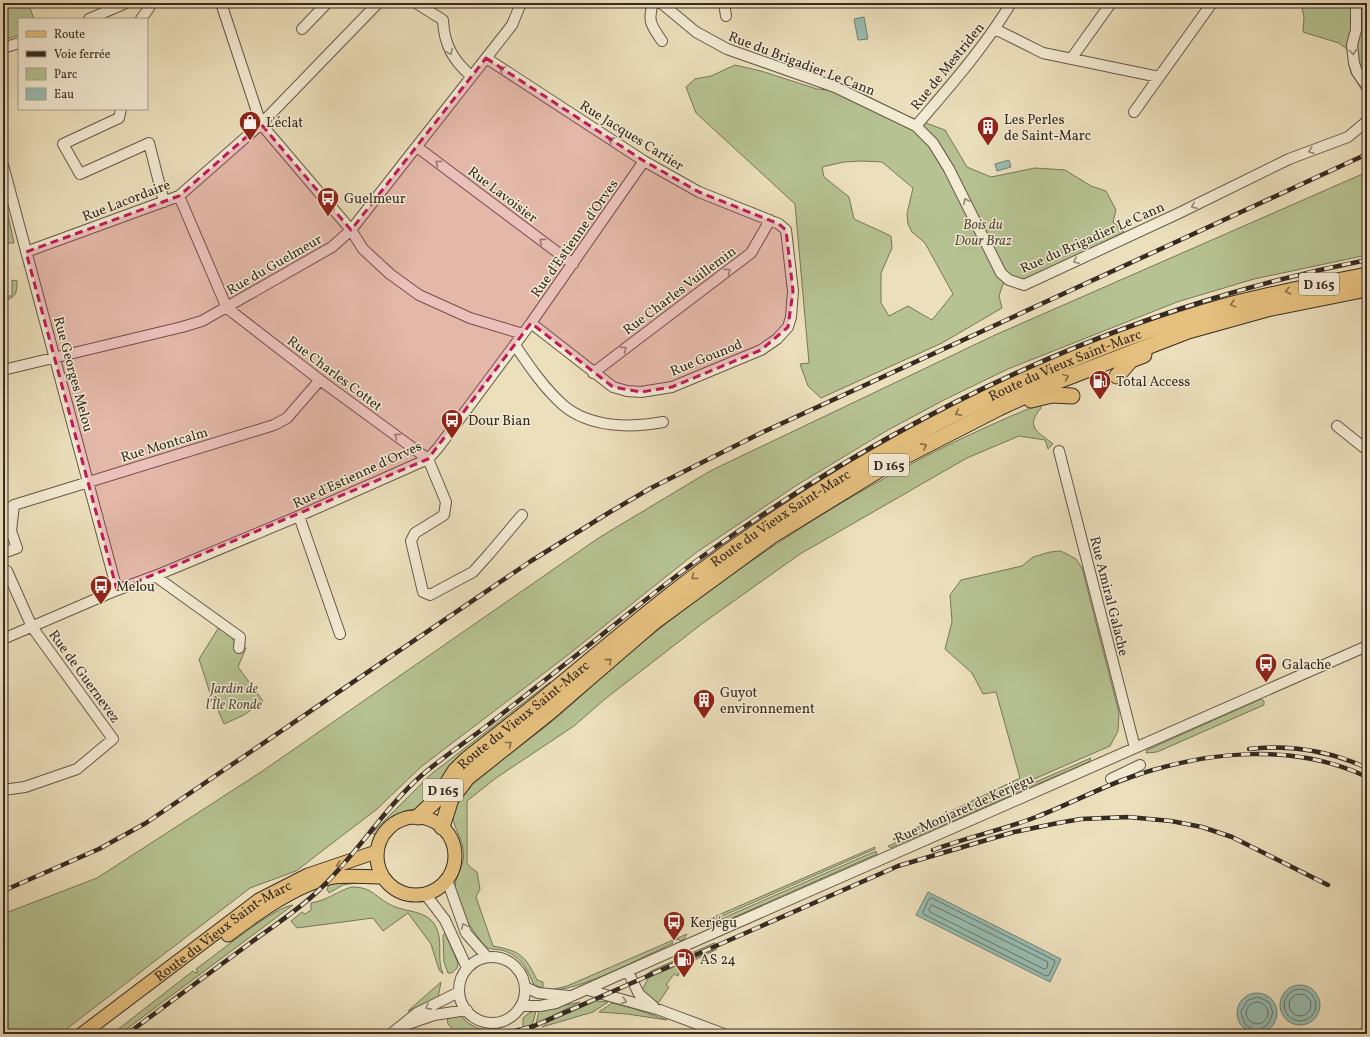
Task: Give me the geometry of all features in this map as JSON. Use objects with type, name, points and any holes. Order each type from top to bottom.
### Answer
[{"type":"highway","name":"Route du Vieux Saint-Marc","points":[[418,817],[438,798],[455,771],[465,761],[651,610],[753,534],[874,458],[993,395],[1083,356],[1152,329],[1230,305],[1303,287],[1367,275]]},
{"type":"highway","name":"Route du Vieux Saint-Marc","points":[[442,827],[451,799],[478,768],[546,716],[654,622],[773,535],[882,468],[999,408],[1086,369],[1188,330],[1267,309],[1367,289]]},
{"type":"highway","points":[[1117,376],[1131,360],[1267,309],[1367,296]]},
{"type":"highway","points":[[999,408],[1052,395],[1072,396]]},
{"type":"main road","points":[[418,817],[431,820],[442,827],[451,838],[455,853],[454,867],[447,880],[438,889],[426,895],[413,896],[401,893],[390,887],[382,877],[377,865],[376,852],[379,840],[386,830],[395,822],[406,818],[418,817]]},
{"type":"main road","name":"Route du Vieux Saint-Marc","points":[[82,1034],[259,900],[308,874],[376,852]]},
{"type":"main road","name":"Route du Vieux Saint-Marc","points":[[95,1034],[230,933],[290,894],[312,884],[332,878],[382,877]]},
{"type":"street","points":[[91,18],[126,3]]},
{"type":"street","points":[[141,18],[149,8],[147,3]]},
{"type":"street","points":[[221,3],[261,124],[351,230],[363,249],[390,274],[419,295],[470,318],[523,334]]},
{"type":"street","points":[[302,29],[327,3]]},
{"type":"street","name":"Rue Lacordaire","points":[[26,252],[179,196],[261,124],[378,3]]},
{"type":"street","points":[[416,3],[443,20],[446,45],[452,56],[471,76]]},
{"type":"street","name":"Rue du Guelmeur","points":[[3,370],[202,321],[332,247],[351,230],[486,58],[512,24],[521,3]]},
{"type":"street","points":[[653,3],[649,14],[650,23],[662,41]]},
{"type":"street","name":"Rue du Brigadier Le Cann","points":[[661,3],[711,41],[739,54],[835,88],[916,126],[933,143],[950,169],[1001,273],[1008,280],[1024,285],[1177,214],[1289,159],[1348,137],[1367,121]]},
{"type":"street","points":[[724,3],[726,16]]},
{"type":"street","name":"Rue de Mestriden","points":[[916,126],[995,29],[1011,3]]},
{"type":"street","points":[[1071,59],[1111,3]]},
{"type":"street","points":[[1134,112],[1212,3]]},
{"type":"street","points":[[1356,3],[1356,30],[1352,45],[1354,63],[1357,72],[1367,86]]},
{"type":"street","points":[[995,29],[1043,53],[1159,77]]},
{"type":"street","points":[[3,48],[18,43]]},
{"type":"street","name":"Rue Jacques Cartier","points":[[486,58],[644,161],[699,192],[770,220]]},
{"type":"street","points":[[121,110],[120,118],[63,144],[80,174],[149,143],[164,202]]},
{"type":"street","name":"Rue Lavoisier","points":[[417,147],[573,264]]},
{"type":"street","name":"Rue d'Estienne d'Orves","points":[[3,639],[117,590],[299,516],[428,459],[438,448],[531,323],[644,161]]},
{"type":"street","name":"Rue Georges Melou","points":[[3,165],[117,590]]},
{"type":"street","points":[[179,196],[227,308]]},
{"type":"street","name":"Rue Gounod","points":[[531,323],[593,373],[613,387],[627,391],[659,390],[761,350],[777,339],[788,327],[791,317],[793,291],[786,230],[779,224],[770,220]]},
{"type":"street","name":"Rue Charles Vuillemin","points":[[593,373],[751,254],[770,220]]},
{"type":"street","name":"Rue Charles Cottet","points":[[227,308],[320,380],[428,459]]},
{"type":"street","points":[[515,345],[549,390],[564,406],[586,418],[618,426],[642,426],[663,422]]},
{"type":"street","name":"Rue Montcalm","points":[[3,513],[14,505],[274,425],[287,418],[320,380]]},
{"type":"street","points":[[1337,426],[1367,450]]},
{"type":"street","name":"Rue Amiral Galache","points":[[1059,451],[1135,748]]},
{"type":"street","points":[[428,459],[446,502],[444,515],[415,533],[411,541],[424,592],[430,595],[472,572],[522,515]]},
{"type":"street","points":[[3,553],[17,548],[11,531],[14,505]]},
{"type":"street","points":[[299,516],[340,634]]},
{"type":"street","points":[[7,571],[32,627]]},
{"type":"street","points":[[154,576],[240,636],[240,648]]},
{"type":"street","name":"Rue de Guernevez","points":[[3,790],[25,786],[77,769],[113,739],[32,627]]},
{"type":"street","name":"Rue Monjaret de Kerjegu","points":[[520,1006],[540,1006],[556,1003],[588,990],[1367,646]]},
{"type":"street","points":[[1111,779],[1140,765]]},
{"type":"street","points":[[447,880],[466,933],[487,957]]},
{"type":"street","points":[[426,895],[445,920],[467,968]]},
{"type":"street","points":[[487,957],[496,957],[512,964],[523,978],[525,987],[524,997],[515,1013],[499,1022],[481,1021],[467,1010],[459,992],[461,980],[467,968],[479,959],[487,957]]},
{"type":"street","points":[[628,972],[643,999],[660,1010]]},
{"type":"street","name":"Rue Monjaret de Kerjegu","points":[[525,987],[538,993],[573,996]]},
{"type":"street","points":[[588,990],[660,1010],[724,1034]]},
{"type":"street","points":[[391,1034],[429,1006],[459,992]]},
{"type":"street","points":[[400,1027],[434,1015],[467,1010]]},
{"type":"highlighted area","points":[[486,58],[644,161],[699,192],[779,224],[786,230],[793,291],[788,327],[761,350],[672,387],[641,392],[613,387],[531,323],[428,459],[117,590],[26,252],[179,196],[261,124],[351,230]]},
{"type":"green space","points":[[3,3],[28,3],[34,18],[18,18],[18,35],[3,40]]},
{"type":"green space","points":[[1301,3],[1367,3],[1367,98],[1351,73],[1347,49],[1339,43],[1303,32],[1304,17]]},
{"type":"green space","name":"Bois du Dour Braz","points":[[735,65],[761,71],[817,89],[863,94],[907,116],[945,130],[967,167],[991,177],[1035,168],[1065,170],[1091,186],[1106,191],[1116,210],[1113,222],[1124,232],[1028,280],[1003,284],[999,296],[1002,308],[942,343],[821,398],[808,386],[800,364],[809,363],[795,204],[696,113],[686,87],[695,79],[711,76]],"holes":[[[844,162],[882,162],[913,188],[907,214],[908,224],[912,232],[925,243],[953,294],[932,320],[908,306],[889,316],[881,303],[881,273],[892,248],[891,236],[854,219],[849,197],[824,177],[822,167]]]},
{"type":"green space","points":[[1367,172],[1367,255],[1254,279],[1177,302],[1008,369],[944,400],[888,430],[797,485],[697,552],[564,658],[422,766],[377,809],[296,871],[250,888],[60,1034],[3,1034],[3,914],[97,878],[261,772],[600,537],[710,471],[995,335]]},
{"type":"green space","points":[[4,196],[14,243],[3,243]]},
{"type":"green space","points":[[12,280],[17,281],[16,292],[13,297],[3,301],[3,296],[12,296]]},
{"type":"green space","points":[[1040,404],[1041,408],[1036,415],[1034,425],[1035,429],[1039,433],[1053,444],[1048,449],[1045,440],[1019,436],[967,458],[800,554],[703,623],[605,699],[574,726],[496,778],[467,801],[467,863],[477,872],[480,889],[476,897],[493,946],[516,952],[521,956],[529,965],[537,980],[543,982],[543,988],[534,985],[526,968],[514,955],[501,950],[486,947],[476,935],[461,910],[455,886],[464,854],[453,820],[453,815],[456,803],[470,785],[569,707],[603,675],[666,623],[767,550],[818,517],[926,456],[982,429]]},
{"type":"green space","points":[[1061,551],[1076,559],[1082,568],[1119,713],[1118,731],[1110,746],[894,840],[893,839],[1020,778],[996,692],[983,694],[972,673],[945,649],[952,622],[950,595],[961,580],[1022,566],[1033,557],[1050,552]]},
{"type":"green space","name":"Jardin de l'Île Ronde","points":[[219,627],[230,635],[236,644],[246,648],[238,667],[263,701],[244,715],[224,724],[209,690],[199,659]]},
{"type":"green space","points":[[550,682],[552,684],[435,791],[419,809],[412,809],[399,813],[383,824],[375,835],[372,833],[430,775]]},
{"type":"green space","points":[[1261,699],[1264,701],[1264,705],[1157,752],[1146,753],[1147,750]]},
{"type":"green space","points":[[1091,758],[1089,762],[890,848],[888,846]]},
{"type":"green space","points":[[875,847],[875,849],[702,925],[700,923]]},
{"type":"green space","points":[[876,851],[877,854],[721,923],[709,928],[703,927]]},
{"type":"green space","points":[[330,883],[356,883],[343,885],[329,893],[327,889]]},
{"type":"green space","points":[[351,887],[364,888],[389,904],[424,915],[430,919],[435,924],[438,932],[440,942],[440,964],[443,974],[439,970],[431,944],[408,913],[383,931],[373,918],[297,928],[291,921],[302,912],[305,914],[311,910],[311,903],[322,900]]},
{"type":"green space","points":[[293,905],[120,1034],[112,1034],[193,971],[195,973],[198,972],[196,969],[244,933],[272,914]]},
{"type":"green space","points":[[445,933],[458,963],[457,968],[452,973],[448,973],[444,962],[443,935]]},
{"type":"green space","points":[[687,934],[684,939],[680,941],[679,939],[672,941],[673,943],[612,972],[577,985],[562,989],[550,990],[567,986]]},
{"type":"green space","points":[[714,943],[716,944],[647,974],[651,971]]},
{"type":"green space","points":[[717,949],[681,967],[678,976],[674,974],[666,985],[669,987],[659,1002],[656,1003],[642,990],[649,977]]},
{"type":"green space","points":[[441,982],[438,998],[408,1011]]},
{"type":"green space","points":[[596,1001],[608,1002],[593,1012],[542,1027],[548,1022]]},
{"type":"green space","points":[[580,1002],[536,1024],[539,1011]]},
{"type":"green space","points":[[612,1003],[667,1020],[627,1014],[599,1012]]},
{"type":"green space","points":[[536,1011],[532,1026],[523,1028],[523,1018],[529,1013]]},
{"type":"green space","points":[[460,1015],[468,1023],[477,1028],[503,1033],[457,1034],[448,1024],[447,1016]]},
{"type":"water","points":[[864,17],[868,39],[858,40],[854,19]]},
{"type":"water","points":[[1009,160],[1011,167],[997,171],[995,164]]},
{"type":"water","points":[[928,892],[1061,959],[1050,982],[916,915]]},
{"type":"water","points":[[1296,985],[1304,985],[1311,988],[1317,994],[1320,1005],[1317,1016],[1311,1022],[1304,1025],[1296,1025],[1289,1022],[1283,1016],[1280,1009],[1280,1001],[1283,994],[1289,988]]},
{"type":"water","points":[[1253,993],[1261,993],[1268,996],[1274,1002],[1277,1013],[1274,1024],[1268,1030],[1261,1033],[1253,1033],[1246,1030],[1240,1024],[1237,1017],[1237,1009],[1240,1002],[1246,996]]},
{"type":"water","points":[[1360,1029],[1367,1031],[1367,1034],[1333,1034]]},
{"type":"railway","points":[[3,891],[99,849],[146,823],[531,561],[651,488],[761,433],[1367,154]]},
{"type":"railway","points":[[127,1034],[310,898],[345,863],[408,788],[430,768],[488,725],[678,575],[717,546],[792,496],[868,449],[947,407],[1027,368],[1109,334],[1193,305],[1279,280],[1367,260]]},
{"type":"railway","points":[[1249,749],[1280,747],[1310,750],[1339,757],[1367,768]]},
{"type":"railway","points":[[933,850],[1023,822],[1131,777],[1189,761],[1219,756],[1250,754],[1280,755],[1310,759],[1339,766],[1367,777]]},
{"type":"railway","points":[[503,1034],[534,1026],[898,866],[1014,832],[1058,823],[1081,819],[1128,817],[1171,821],[1202,827],[1232,837],[1328,885]]},
{"type":"place","name":"L'éclat","points":[[250,142]]},
{"type":"place","name":"Les Perles de Saint-Marc","points":[[988,146]]},
{"type":"place","name":"Guelmeur","points":[[328,218]]},
{"type":"place","name":"Total Access","points":[[1100,400]]},
{"type":"place","name":"Dour Bian","points":[[452,440]]},
{"type":"place","name":"Melou","points":[[101,606]]},
{"type":"place","name":"Galache","points":[[1266,684]]},
{"type":"place","name":"Guyot environnement","points":[[704,720]]},
{"type":"place","name":"Kerjégu","points":[[674,942]]},
{"type":"place","name":"AS 24","points":[[684,978]]}]
